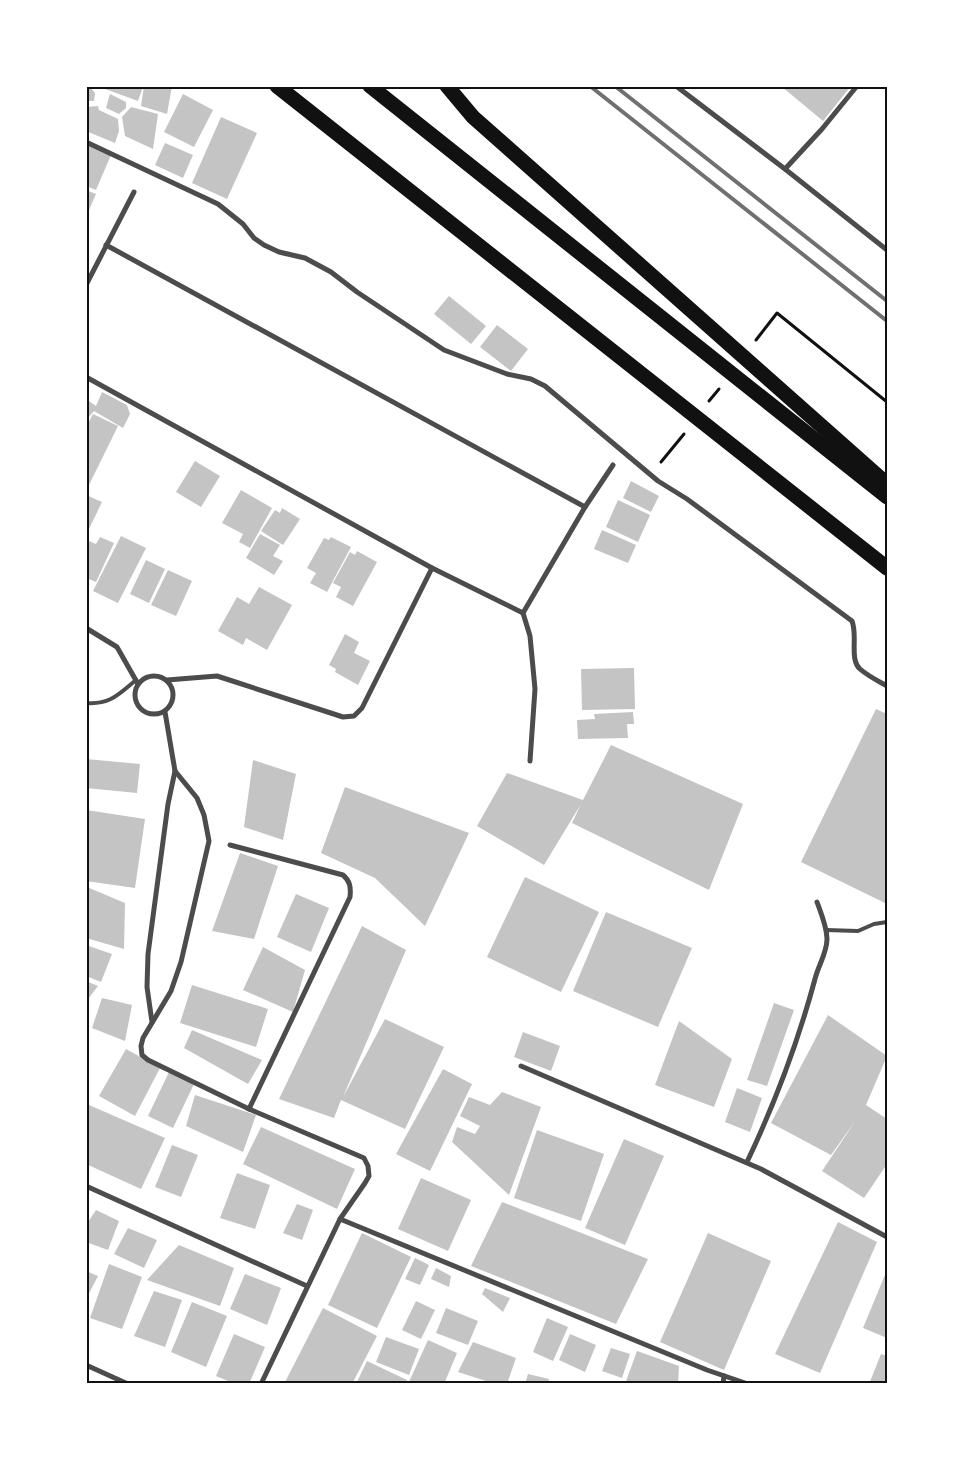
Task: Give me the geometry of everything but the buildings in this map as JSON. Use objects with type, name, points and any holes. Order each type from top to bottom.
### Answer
[{"type":"highway","points":[[277,86],[887,568]]},
{"type":"highway","points":[[370,86],[887,497]]},
{"type":"highway","points":[[447,86],[473,117],[887,484]]},
{"type":"street","points":[[676,86],[887,250]]},
{"type":"street","points":[[785,169],[822,129],[857,86]]},
{"type":"street","points":[[86,142],[218,204],[243,224],[254,238],[264,245],[279,252],[305,258],[331,272],[363,296],[444,350],[507,374],[531,379],[544,386],[658,481],[687,499],[852,621],[856,629],[854,660],[859,668],[887,686]]},
{"type":"street","points":[[86,285],[134,192]]},
{"type":"street","points":[[106,245],[585,507]]},
{"type":"street","points":[[86,377],[432,568],[523,613],[530,636],[535,689],[530,761]]},
{"type":"street","points":[[523,613],[585,507],[613,464]]},
{"type":"street","points":[[137,682],[146,677],[157,676],[167,680],[217,676],[343,717],[354,716],[362,708],[432,568]]},
{"type":"street","points":[[86,628],[118,646],[137,682],[135,701],[147,713],[165,712],[173,703],[174,690],[167,680]]},
{"type":"street","points":[[152,1022],[147,987],[148,954],[168,804],[175,771],[165,712]]},
{"type":"street","points":[[175,771],[197,798],[204,815],[208,841],[180,962],[171,991],[143,1038],[141,1046],[142,1056],[249,1109],[364,1158],[368,1166],[369,1176],[366,1184],[340,1219],[261,1384]]},
{"type":"street","points":[[230,845],[343,875],[348,880],[351,891],[350,897],[249,1109]]},
{"type":"street","points":[[746,1162],[761,1133],[790,1059],[824,953],[827,939],[826,930],[817,902]]},
{"type":"street","points":[[521,1066],[746,1162],[796,1186],[887,1237]]},
{"type":"street","points":[[86,1186],[307,1286]]},
{"type":"street","points":[[340,1219],[724,1376],[748,1384]]},
{"type":"street","points":[[86,1365],[128,1384]]},
{"type":"street","points":[[723,1384],[724,1376]]},
{"type":"lane","points":[[86,704],[102,703],[114,699],[137,682]]},
{"type":"lane","points":[[826,930],[854,932],[874,924],[887,922]]},
{"type":"path","points":[[777,313],[887,402]]},
{"type":"railway","points":[[590,86],[887,321]]},
{"type":"railway","points":[[615,86],[887,301]]}]
